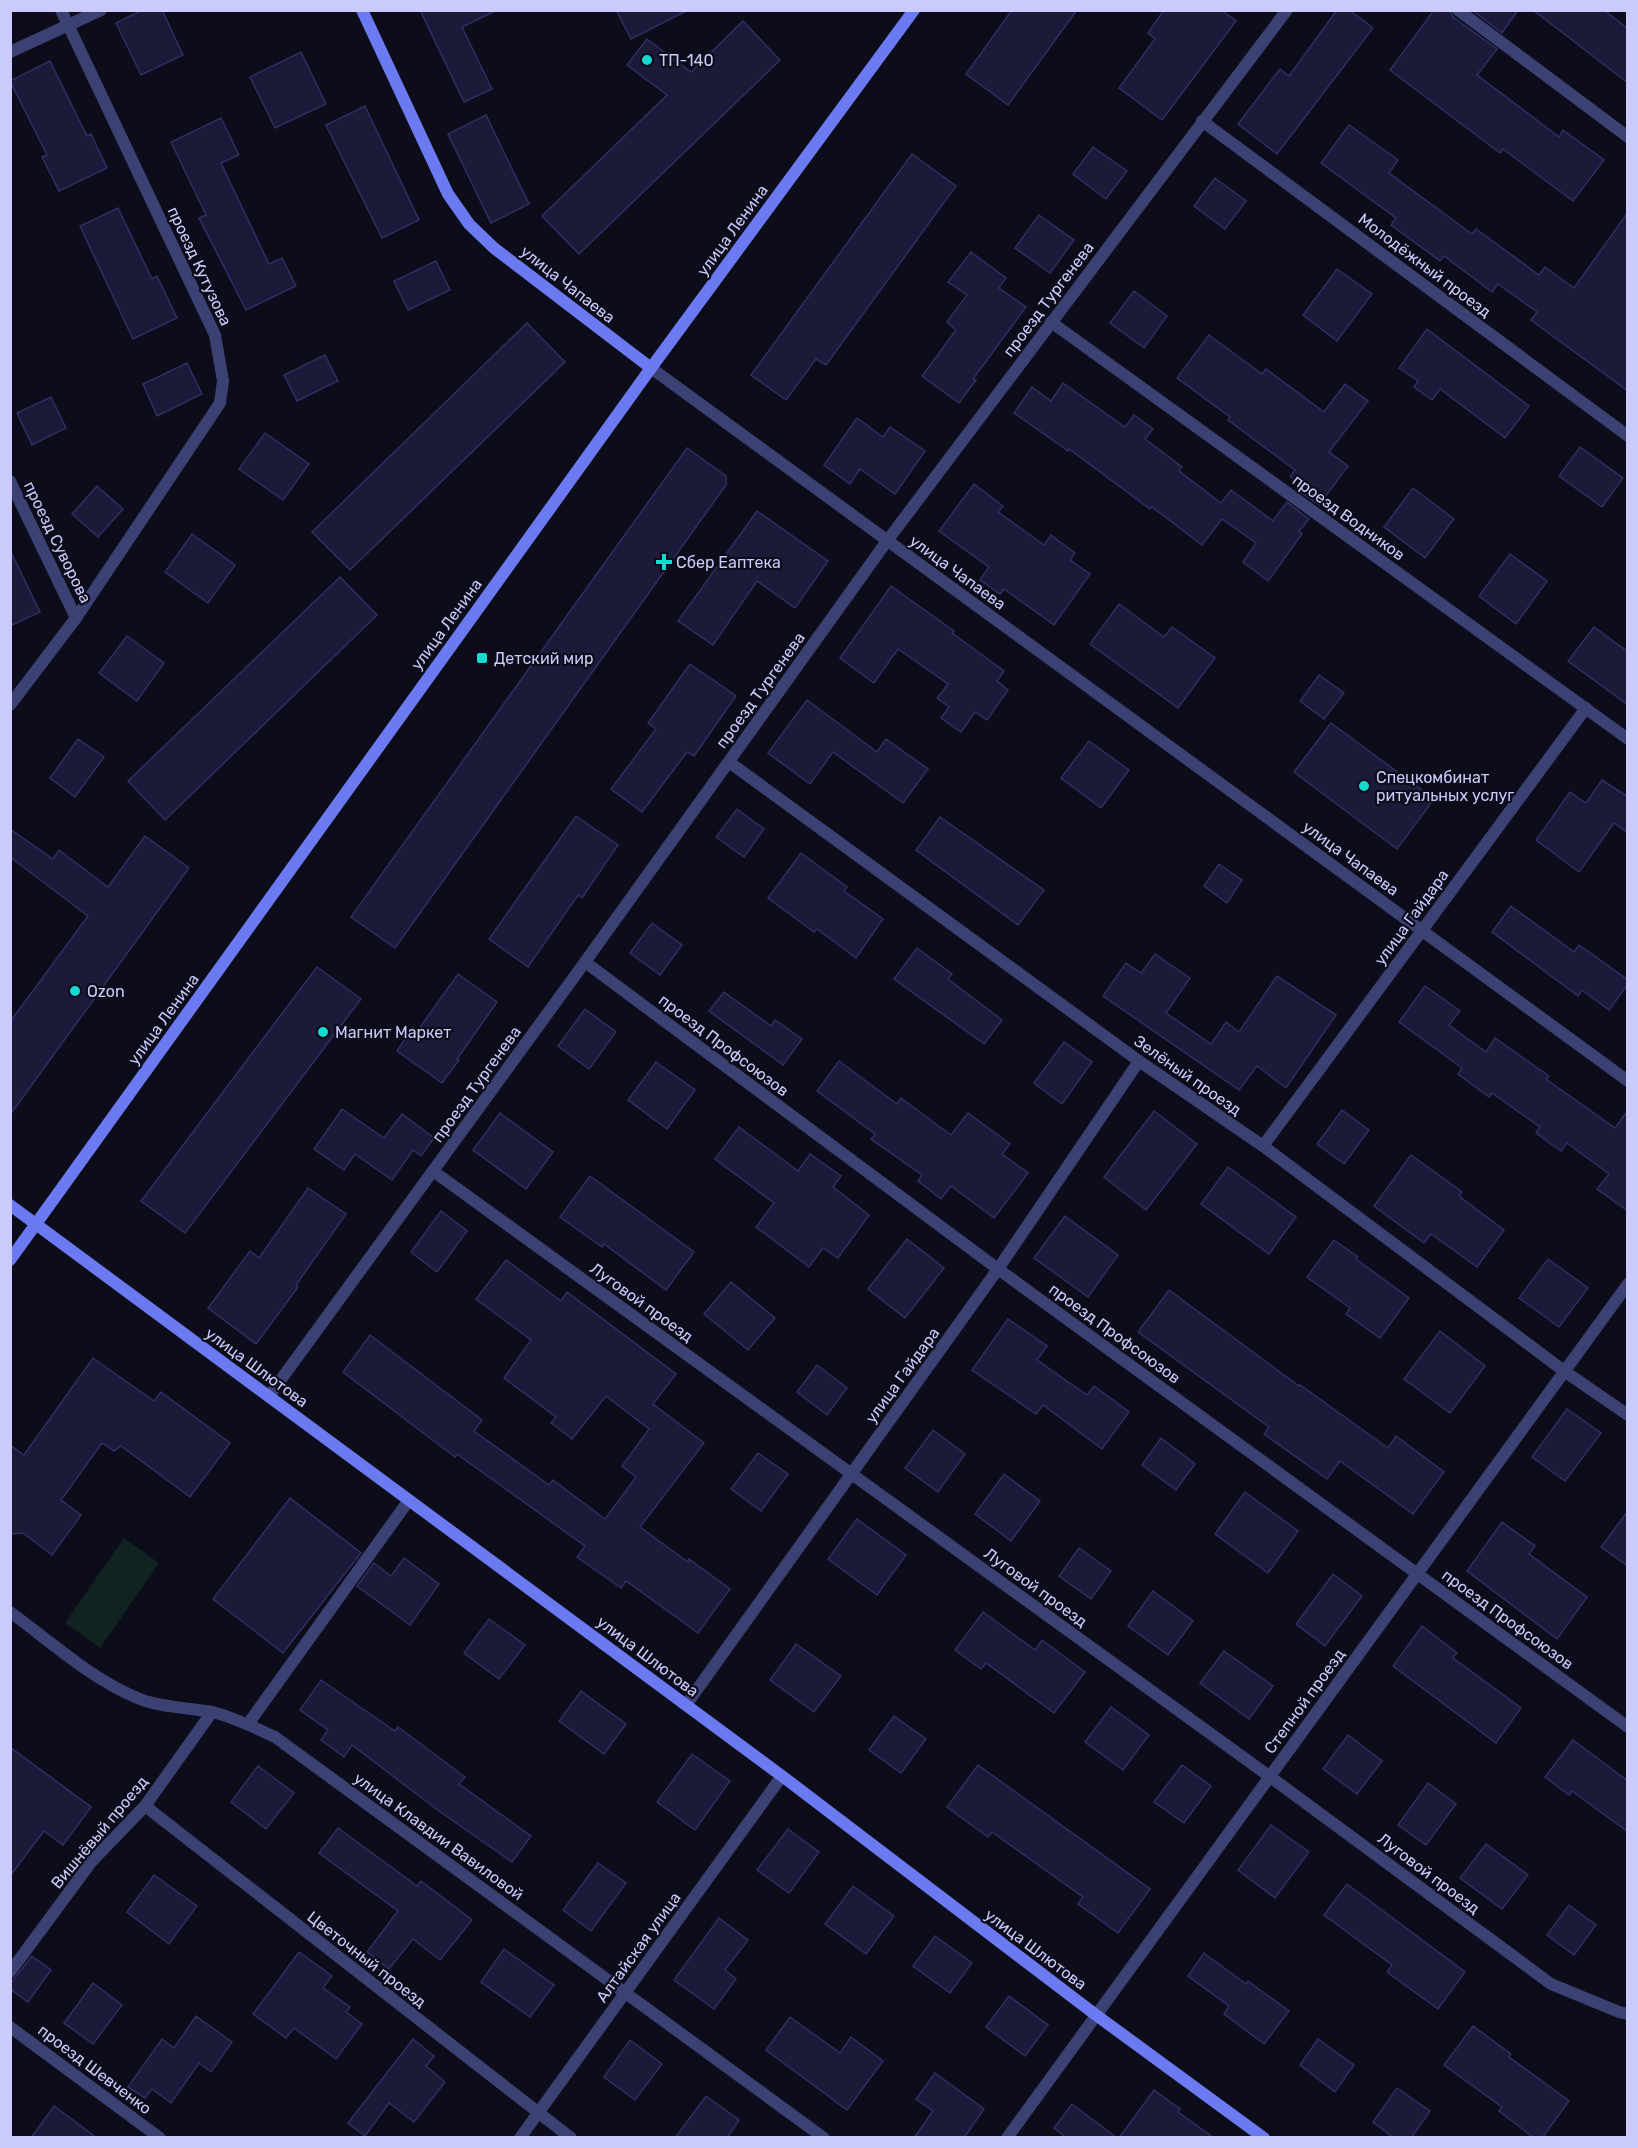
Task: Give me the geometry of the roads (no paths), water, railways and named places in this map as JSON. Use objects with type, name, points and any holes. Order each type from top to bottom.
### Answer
[{"type":"main road","name":"улица Чапаева","points":[[362,10],[448,194],[469,224],[494,248],[651,368]]},
{"type":"main road","name":"улица Ленина","points":[[10,1260],[651,368],[914,10]]},
{"type":"main road","name":"улица Шлютова","points":[[10,1205],[782,1776],[1095,2015],[1264,2138]]},
{"type":"street","name":"проезд Кутузова","points":[[10,705],[76,618],[220,403],[223,381],[215,335],[61,10]]},
{"type":"street","points":[[10,52],[101,10]]},
{"type":"street","name":"проезд Тургенева","points":[[269,1396],[585,962],[887,541],[1287,10]]},
{"type":"street","points":[[1458,10],[1628,137]]},
{"type":"street","name":"Молодёжный проезд","points":[[1202,121],[1628,436]]},
{"type":"street","name":"проезд Водников","points":[[1051,322],[1628,739]]},
{"type":"street","name":"улица Чапаева","points":[[651,368],[1628,1081]]},
{"type":"street","name":"проезд Суворова","points":[[10,481],[76,618]]},
{"type":"street","name":"улица Гайдара","points":[[1263,1146],[1586,708]]},
{"type":"street","name":"Зелёный проезд","points":[[729,762],[1139,1061],[1263,1146],[1564,1371],[1628,1415]]},
{"type":"street","name":"проезд Профсоюзов","points":[[585,962],[998,1269],[1628,1727]]},
{"type":"street","name":"улица Гайдара","points":[[686,1705],[998,1269],[1139,1061]]},
{"type":"street","name":"Луговой проезд","points":[[433,1171],[1269,1776],[1551,1984],[1628,2014]]},
{"type":"street","name":"Степной проезд","points":[[1006,2138],[1628,1284]]},
{"type":"street","points":[[248,1724],[409,1500]]},
{"type":"street","name":"улица Клавдии Вавиловой","points":[[10,1612],[105,1682],[136,1698],[165,1706],[212,1712],[248,1724],[276,1737],[824,2138]]},
{"type":"street","name":"Вишнёвый проезд","points":[[10,1972],[92,1861],[145,1806],[212,1712]]},
{"type":"street","name":"Алтайская улица","points":[[520,2138],[782,1776]]},
{"type":"street","name":"Цветочный проезд","points":[[145,1806],[571,2138]]},
{"type":"street","name":"проезд Шевченко","points":[[10,2027],[160,2138]]},
{"type":"place","name":"ТП-140","points":[[647,60]]},
{"type":"place","name":"Сбер Еаптека","points":[[664,562]]},
{"type":"place","name":"Детский мир","points":[[482,658]]},
{"type":"place","name":"Спецкомбинат ритуальных услуг","points":[[1364,786]]},
{"type":"place","name":"Ozon","points":[[75,991]]},
{"type":"place","name":"Магнит Маркет","points":[[323,1032]]}]
